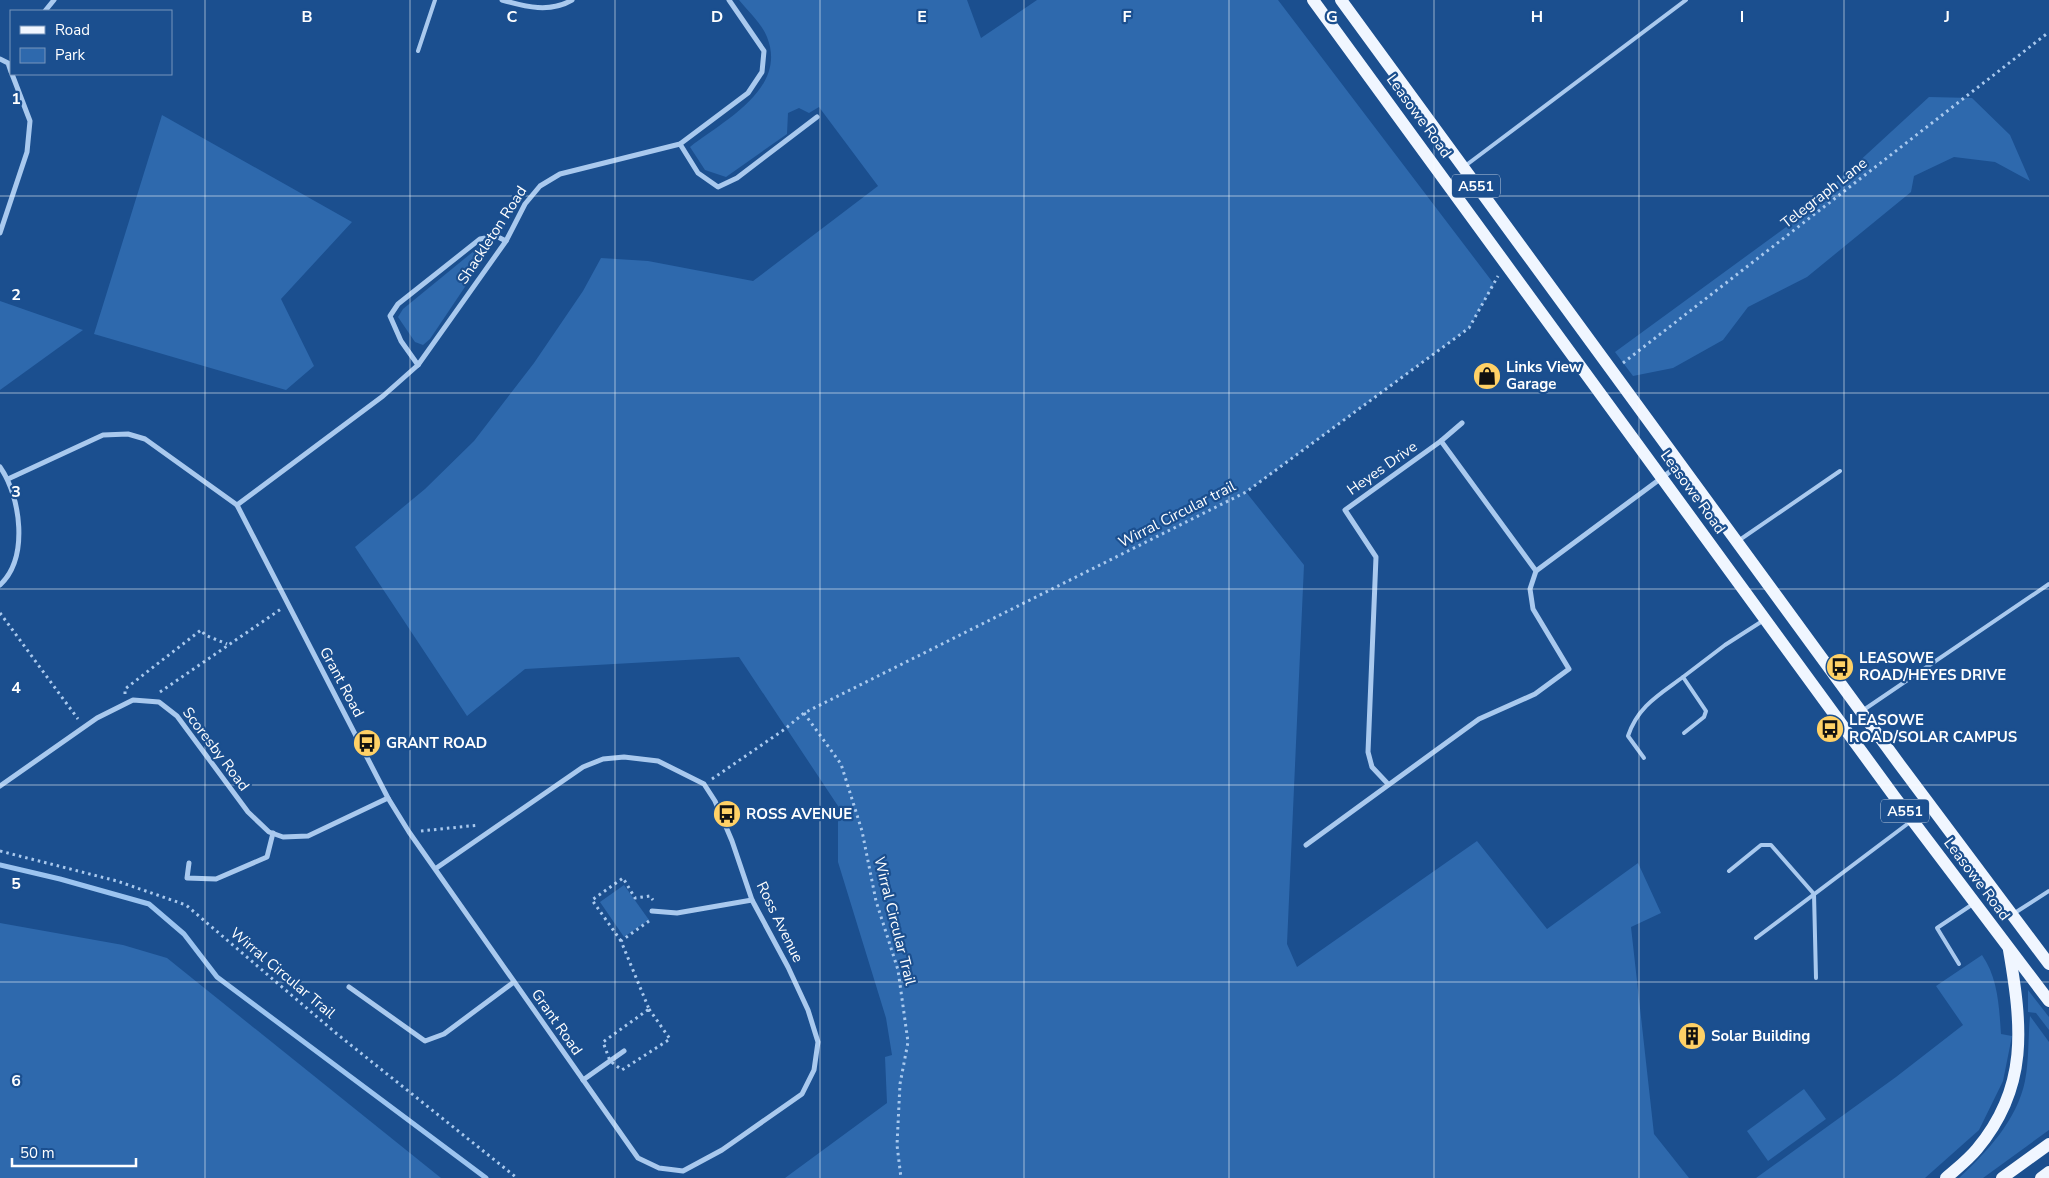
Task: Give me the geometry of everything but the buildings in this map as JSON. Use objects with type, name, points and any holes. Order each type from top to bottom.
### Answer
[{"type":"main road","name":"Leasowe Road","points":[[1314,0],[1912,820],[2049,1001]]},
{"type":"main road","name":"Leasowe Road","points":[[1341,0],[1736,542],[2049,964]]},
{"type":"main road","points":[[1946,1178],[1976,1151],[1994,1126],[2009,1100],[2016,1073],[2019,1042],[2015,982],[2009,948]]},
{"type":"main road","points":[[2002,1178],[2049,1144]]},
{"type":"main road","points":[[2041,1178],[2049,1172]]},
{"type":"street","points":[[46,10],[54,0]]},
{"type":"street","points":[[502,0],[533,9],[564,5],[572,0]]},
{"type":"street","name":"Shackleton Road","points":[[237,506],[382,396],[418,365],[506,241],[525,204],[540,186],[560,174],[680,144],[748,93],[762,72],[764,51],[729,0]]},
{"type":"street","points":[[0,59],[10,60]]},
{"type":"street","points":[[0,233],[27,152],[30,122],[13,75]]},
{"type":"street","points":[[680,144],[698,173],[718,187],[737,178],[817,117]]},
{"type":"street","points":[[418,365],[401,341],[390,316],[398,304],[480,239],[496,236],[506,241]]},
{"type":"street","points":[[1462,423],[1441,441],[1536,571]]},
{"type":"street","name":"Grant Road","points":[[8,479],[103,435],[128,434],[145,439],[237,506],[388,798],[409,832],[638,1158],[659,1168]]},
{"type":"street","name":"Heyes Drive","points":[[1388,784],[1372,767],[1368,752],[1376,557],[1344,510],[1441,441]]},
{"type":"street","points":[[1306,845],[1479,718],[1535,694],[1552,684],[1569,669],[1533,609],[1530,588],[1536,571],[1680,465]]},
{"type":"street","points":[[0,467],[8,479],[20,528],[18,554],[7,579],[0,585]]},
{"type":"street","points":[[0,786],[84,728],[124,705],[133,700],[151,701]]},
{"type":"street","name":"Scoresby Road","points":[[151,701],[159,702],[177,716],[248,812],[273,834]]},
{"type":"street","points":[[435,869],[500,822],[583,767],[603,759],[624,757],[658,761],[704,784]]},
{"type":"street","name":"Ross Avenue","points":[[659,1168],[683,1171],[722,1150],[802,1094],[814,1070],[818,1042],[808,1010],[788,967],[752,900],[732,841],[715,801],[704,784]]},
{"type":"street","points":[[189,863],[187,878],[216,880],[267,857],[273,834],[283,837],[308,836],[388,798]]},
{"type":"street","points":[[652,911],[677,913],[752,900]]},
{"type":"street","points":[[349,987],[425,1042],[444,1034],[514,982]]},
{"type":"street","points":[[583,1080],[624,1052]]},
{"type":"lane","points":[[418,51],[435,0]]},
{"type":"lane","points":[[1463,168],[1686,0]]},
{"type":"lane","points":[[1736,542],[1840,471]]},
{"type":"lane","points":[[1861,712],[2049,584]]},
{"type":"lane","points":[[1644,758],[1628,736],[1643,707],[1725,645],[1766,619]]},
{"type":"lane","points":[[1683,677],[1706,711],[1704,717],[1684,733]]},
{"type":"lane","points":[[1756,938],[1912,820]]},
{"type":"lane","points":[[1729,871],[1761,845],[1772,845],[1814,894],[1816,978]]},
{"type":"lane","points":[[2012,915],[2049,891]]},
{"type":"lane","points":[[1959,964],[1937,928],[1974,902]]},
{"type":"path","name":"Telegraph Lane","points":[[1612,372],[2049,32]]},
{"type":"path","name":"Wirral Circular trail","points":[[704,784],[786,729],[804,713],[1246,492],[1469,328],[1506,263]]},
{"type":"path","points":[[151,701],[164,688],[288,604]]},
{"type":"path","points":[[0,613],[84,728]]},
{"type":"path","points":[[124,705],[125,689],[201,630],[205,635],[228,645]]},
{"type":"path","name":"Wirral Circular Trail","points":[[804,713],[841,764],[862,831],[876,901],[898,970],[908,1042],[900,1084],[897,1145],[901,1178]]},
{"type":"path","points":[[409,832],[500,822]]},
{"type":"path","name":"Wirral Circular Trail","points":[[0,852],[117,880],[186,905],[337,1034],[516,1178]]},
{"type":"path","points":[[621,941],[662,912],[650,896],[635,898],[622,878],[592,900],[621,941],[649,1009],[670,1039],[622,1070],[610,1061],[603,1042],[649,1009]]},
{"type":"green space","points":[[739,0],[967,0],[981,38],[1037,0],[1278,0],[1494,284],[1469,328],[1246,492],[1304,565],[1287,944],[1297,967],[1477,841],[1547,929],[1638,863],[1661,913],[1631,927],[1654,1134],[1689,1178],[785,1178],[887,1103],[885,1057],[892,1055],[886,1018],[838,862],[838,806],[739,657],[525,669],[467,716],[355,547],[425,489],[474,441],[534,363],[583,291],[601,258],[648,261],[753,281],[878,186],[819,107],[809,113],[799,108],[788,113],[787,134],[726,177],[705,170],[690,147],[749,102],[761,88],[768,72],[771,56],[765,32]]},
{"type":"green space","points":[[1929,97],[1972,98],[2010,135],[2030,181],[1995,162],[1954,157],[1914,176],[1911,192],[1807,277],[1748,307],[1723,340],[1673,368],[1633,376],[1615,352],[1793,222]]},
{"type":"green space","points":[[162,115],[352,222],[281,299],[314,366],[286,390],[94,334]]},
{"type":"green space","points":[[480,246],[487,251],[483,260],[430,339],[423,345],[415,342],[398,317],[403,309]]},
{"type":"green space","points":[[0,301],[83,330],[0,390]]},
{"type":"green space","points":[[624,885],[649,920],[624,937],[600,902]]},
{"type":"green space","points":[[0,923],[123,945],[167,958],[441,1178],[0,1178]]},
{"type":"green space","points":[[1982,955],[1995,983],[2001,1034],[2012,1036],[2003,1081],[1979,1130],[1925,1178],[1756,1178],[1896,1077],[1963,1025],[1936,986]]},
{"type":"green space","points":[[2028,990],[2049,1017],[2049,1030],[2036,1013],[2028,1012]]},
{"type":"green space","points":[[2030,1016],[2049,1042],[2049,1130],[1983,1178],[1959,1178],[2000,1134],[2015,1109],[2025,1081]]},
{"type":"green space","points":[[1804,1089],[1826,1119],[1768,1161],[1747,1131]]},
{"type":"waterway","points":[[0,865],[60,879],[149,904],[184,934],[217,977],[486,1178]]},
{"type":"place","name":"Links View Garage","points":[[1487,376]]},
{"type":"place","name":"LEASOWE ROAD/HEYES DRIVE","points":[[1840,667]]},
{"type":"place","name":"LEASOWE ROAD/SOLAR CAMPUS","points":[[1830,729]]},
{"type":"place","name":"GRANT ROAD","points":[[367,743]]},
{"type":"place","name":"ROSS AVENUE","points":[[727,814]]},
{"type":"place","name":"Solar Building","points":[[1692,1036]]}]
